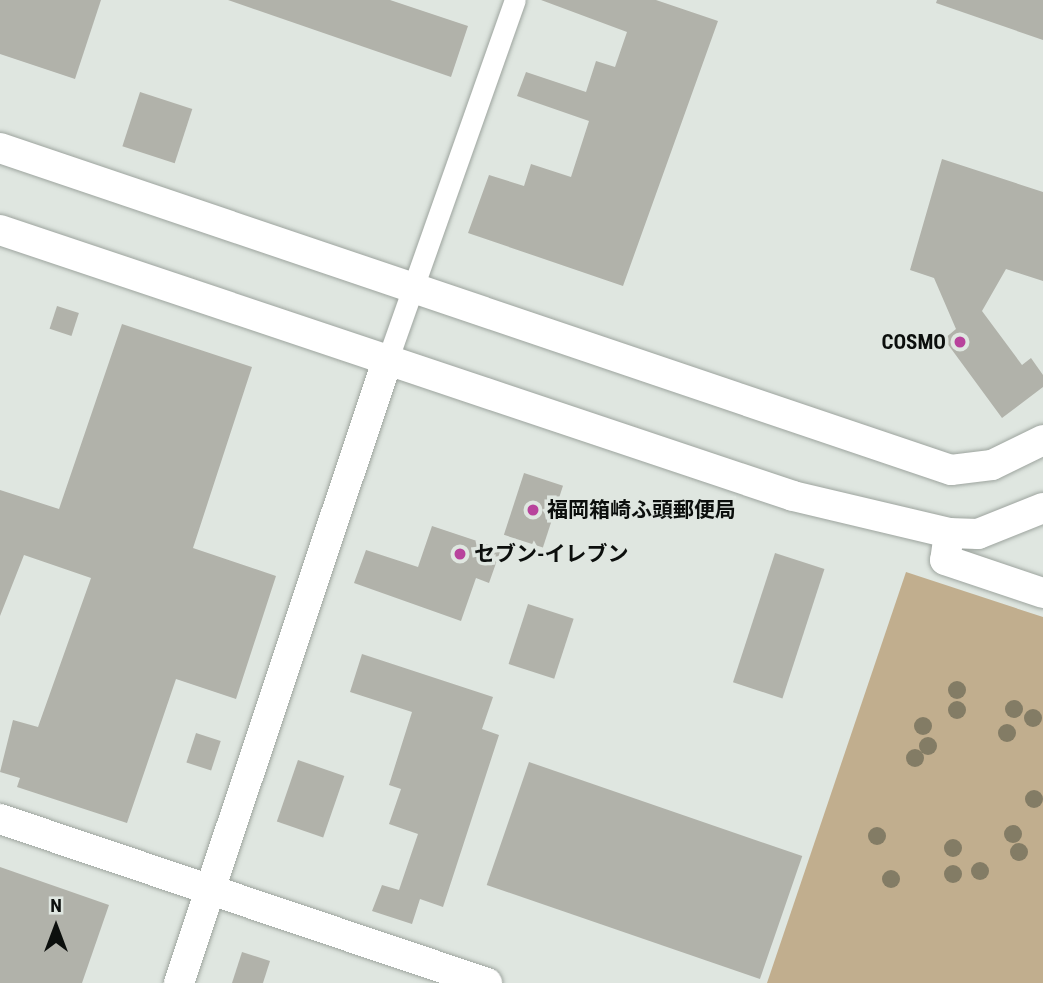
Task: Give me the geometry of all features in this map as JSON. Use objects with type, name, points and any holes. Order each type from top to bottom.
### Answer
[{"type":"street","points":[[179,983],[387,361],[417,290],[515,0]]},
{"type":"street","points":[[0,148],[951,470],[992,465],[1043,440]]},
{"type":"street","points":[[0,230],[793,496],[949,533],[978,534],[1043,508]]},
{"type":"street","points":[[949,533],[945,560],[1043,593]]},
{"type":"street","points":[[0,818],[487,983]]},
{"type":"shaded area","points":[[906,572],[1043,617],[1043,983],[767,983]]},
{"type":"building","points":[[0,0],[101,0],[75,79],[0,54]]},
{"type":"building","points":[[228,0],[390,0],[468,26],[451,77]]},
{"type":"building","points":[[541,0],[656,0],[718,21],[623,286],[468,233],[489,175],[524,186],[531,164],[571,177],[589,121],[517,96],[526,72],[586,92],[596,61],[615,67],[627,32]]},
{"type":"building","points":[[937,0],[1043,0],[1043,40],[936,3]]},
{"type":"building","points":[[140,92],[192,109],[175,163],[122,146]]},
{"type":"building","points":[[942,159],[1043,192],[1043,281],[1006,269],[982,311],[1022,365],[1031,358],[1043,375],[1043,387],[1002,418],[944,339],[956,329],[934,278],[910,270]]},
{"type":"building","points":[[57,306],[79,313],[71,336],[50,329]]},
{"type":"building","points":[[122,324],[252,367],[193,548],[276,576],[236,699],[176,679],[127,823],[17,787],[20,778],[0,772],[13,720],[38,727],[91,578],[24,555],[0,616],[0,490],[59,509]]},
{"type":"building","name":"福岡箱崎ふ頭郵便局","points":[[524,473],[563,486],[543,547],[504,535]]},
{"type":"building","points":[[432,526],[501,549],[489,583],[476,578],[461,621],[354,583],[366,550],[418,567]]},
{"type":"building","points":[[775,553],[824,569],[782,698],[733,682]]},
{"type":"building","points":[[528,604],[574,619],[554,679],[509,664]]},
{"type":"building","points":[[362,654],[493,697],[482,729],[499,735],[443,907],[420,899],[412,924],[372,911],[382,885],[399,890],[418,834],[389,824],[401,789],[389,785],[412,712],[350,692]]},
{"type":"building","points":[[196,733],[221,741],[211,771],[186,762]]},
{"type":"building","points":[[298,760],[344,776],[323,837],[277,821]]},
{"type":"building","points":[[529,762],[802,856],[760,979],[487,885]]},
{"type":"building","points":[[0,867],[109,905],[82,983],[0,983]]},
{"type":"building","points":[[242,952],[270,961],[263,983],[232,983]]},
{"type":"place","name":"COSMO","points":[[960,342]]},
{"type":"place","name":"福岡箱崎ふ頭郵便局","points":[[533,510]]},
{"type":"place","name":"セブン-イレブン","points":[[460,554]]}]
